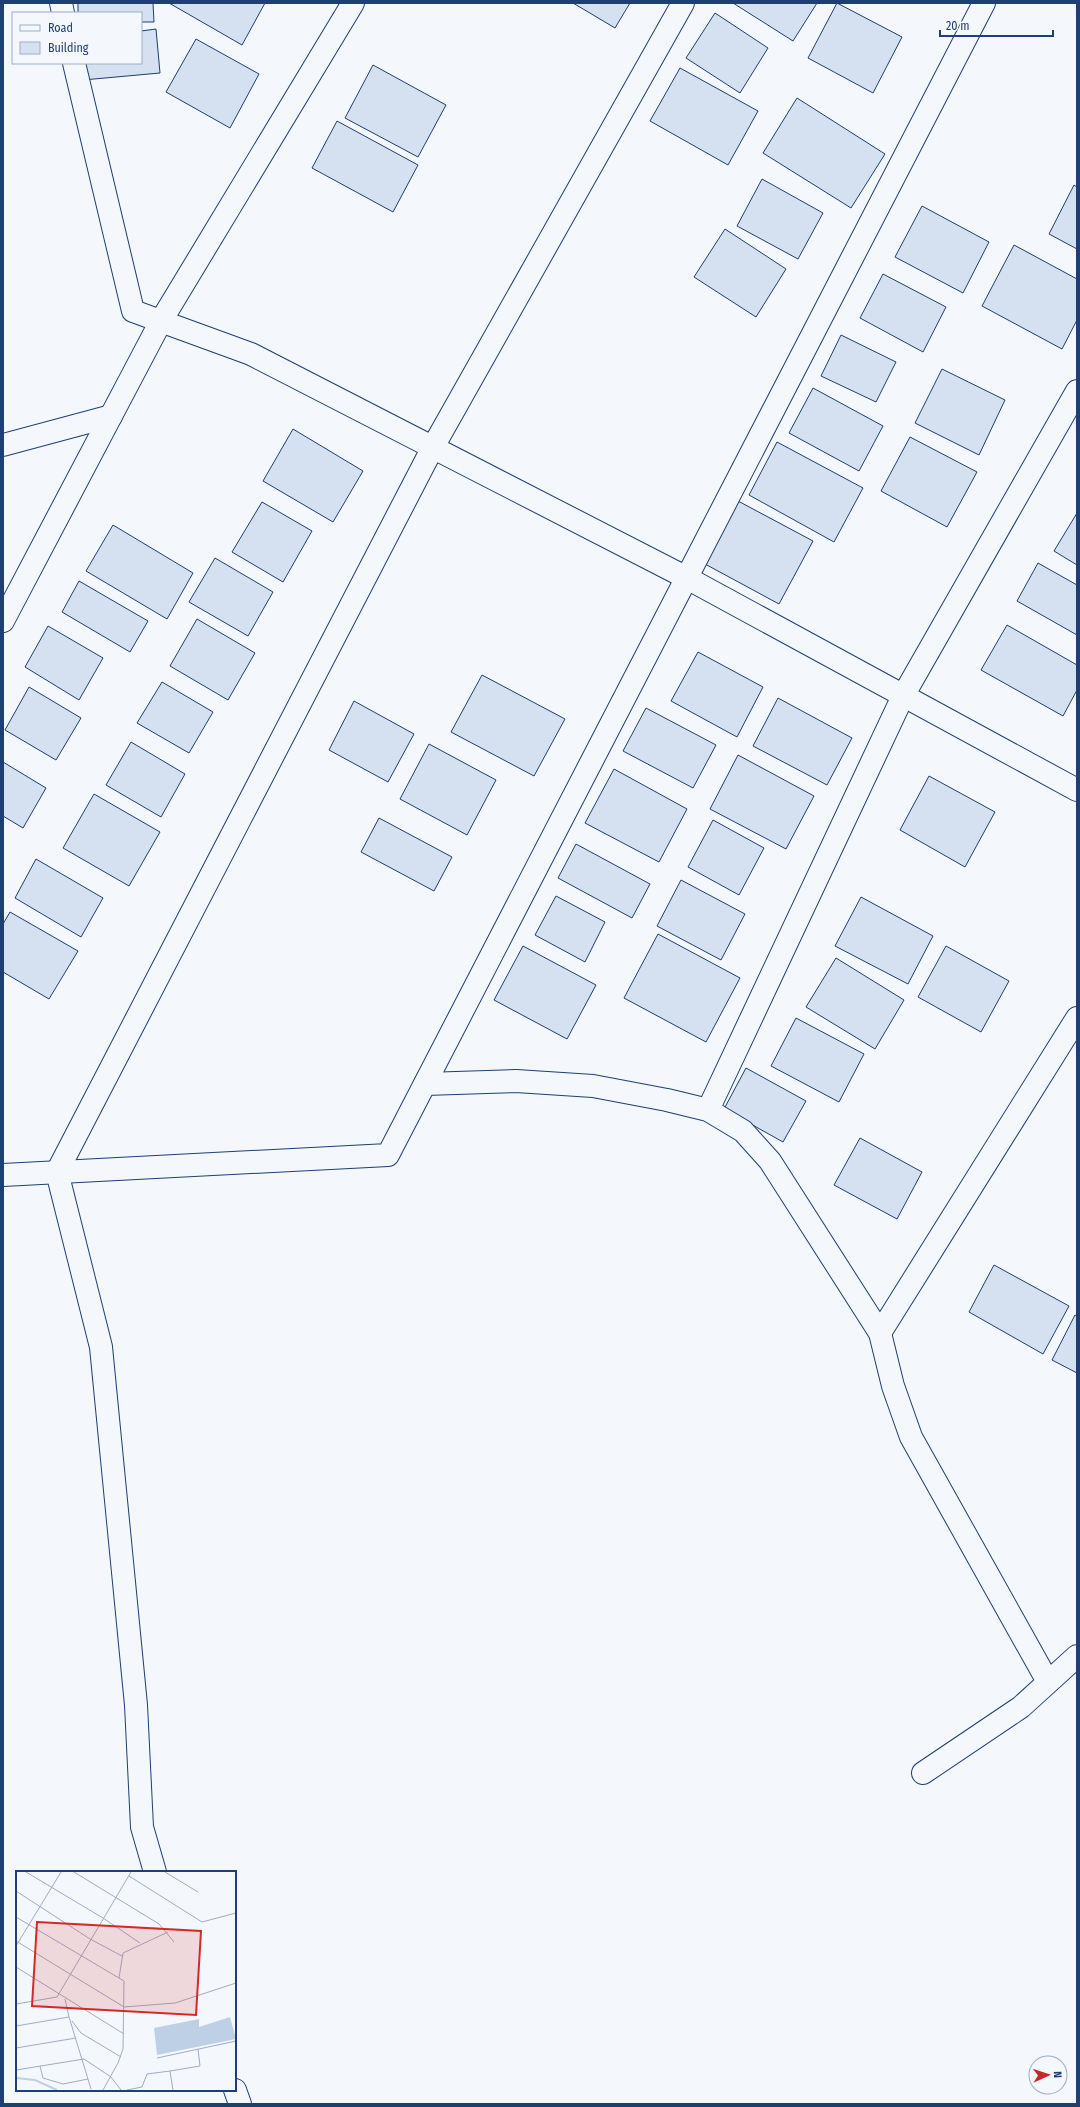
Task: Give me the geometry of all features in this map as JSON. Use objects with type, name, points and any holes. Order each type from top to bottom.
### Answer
[{"type":"street","points":[[3,621],[161,321],[352,3]]},
{"type":"street","points":[[155,1871],[142,1827],[136,1705],[101,1347],[57,1172],[433,447],[683,3]]},
{"type":"street","points":[[3,1175],[388,1155],[984,3]]},
{"type":"street","points":[[74,64],[133,311],[251,354],[687,578],[1077,790]]},
{"type":"street","points":[[708,1110],[902,696],[1077,391]]},
{"type":"street","points":[[3,445],[111,416]]},
{"type":"street","points":[[880,1333],[1077,1018]]},
{"type":"street","points":[[425,1084],[516,1081],[593,1086],[667,1100],[708,1110],[743,1131],[770,1161],[880,1333],[893,1386],[911,1437],[1048,1682]]},
{"type":"street","points":[[923,1772],[1021,1707],[1077,1656]]},
{"type":"street","points":[[235,2091],[240,2104]]},
{"type":"building","points":[[78,3],[153,3],[154,22],[142,22],[142,12],[78,12]]},
{"type":"building","points":[[169,3],[265,3],[242,45]]},
{"type":"building","points":[[573,3],[630,3],[615,28]]},
{"type":"building","points":[[733,3],[817,3],[793,41]]},
{"type":"building","points":[[837,3],[902,37],[873,93],[808,58]]},
{"type":"building","points":[[715,13],[768,48],[740,93],[686,58]]},
{"type":"building","points":[[156,29],[160,73],[83,80],[82,64],[142,64],[142,31]]},
{"type":"building","points":[[196,39],[259,74],[230,128],[166,92]]},
{"type":"building","points":[[373,65],[446,105],[418,157],[345,118]]},
{"type":"building","points":[[680,68],[758,111],[728,165],[650,121]]},
{"type":"building","points":[[797,98],[885,154],[851,208],[763,153]]},
{"type":"building","points":[[337,121],[418,165],[393,212],[312,168]]},
{"type":"building","points":[[762,179],[823,213],[798,259],[737,226]]},
{"type":"building","points":[[1074,185],[1077,187],[1077,249],[1049,234]]},
{"type":"building","points":[[922,206],[989,242],[963,293],[895,257]]},
{"type":"building","points":[[725,229],[786,269],[756,317],[694,277]]},
{"type":"building","points":[[1014,245],[1077,279],[1077,320],[1062,349],[982,306]]},
{"type":"building","points":[[883,274],[946,307],[923,352],[860,318]]},
{"type":"building","points":[[841,335],[896,362],[876,402],[821,376]]},
{"type":"building","points":[[942,369],[1005,400],[979,455],[915,423]]},
{"type":"building","points":[[813,388],[883,426],[859,471],[789,433]]},
{"type":"building","points":[[293,429],[363,471],[333,522],[263,481]]},
{"type":"building","points":[[910,437],[977,472],[947,527],[881,491]]},
{"type":"building","points":[[777,442],[863,488],[834,542],[749,495]]},
{"type":"building","points":[[738,501],[813,541],[779,604],[705,564]]},
{"type":"building","points":[[262,502],[312,531],[283,582],[232,552]]},
{"type":"building","points":[[1077,513],[1077,565],[1054,551]]},
{"type":"building","points":[[113,525],[193,573],[167,619],[86,571]]},
{"type":"building","points":[[215,558],[273,592],[248,636],[189,602]]},
{"type":"building","points":[[1038,563],[1077,585],[1077,635],[1017,601]]},
{"type":"building","points":[[79,581],[148,621],[130,652],[62,612]]},
{"type":"building","points":[[197,619],[255,653],[228,700],[170,666]]},
{"type":"building","points":[[1007,625],[1077,665],[1077,690],[1063,716],[981,670]]},
{"type":"building","points":[[48,626],[103,658],[79,700],[25,667]]},
{"type":"building","points":[[698,652],[763,687],[737,737],[671,701]]},
{"type":"building","points":[[482,675],[565,719],[534,776],[451,732]]},
{"type":"building","points":[[162,682],[213,712],[189,753],[137,723]]},
{"type":"building","points":[[29,687],[81,718],[56,760],[5,730]]},
{"type":"building","points":[[778,698],[852,738],[827,785],[753,746]]},
{"type":"building","points":[[354,701],[414,734],[388,782],[329,750]]},
{"type":"building","points":[[646,708],[716,745],[693,788],[623,751]]},
{"type":"building","points":[[131,742],[185,774],[161,817],[106,785]]},
{"type":"building","points":[[429,744],[496,780],[467,835],[400,799]]},
{"type":"building","points":[[738,755],[814,796],[786,849],[710,809]]},
{"type":"building","points":[[3,762],[46,788],[23,828],[3,816]]},
{"type":"building","points":[[614,769],[687,809],[659,862],[585,823]]},
{"type":"building","points":[[929,776],[995,812],[965,867],[900,830]]},
{"type":"building","points":[[94,794],[160,832],[129,886],[63,848]]},
{"type":"building","points":[[379,818],[452,857],[434,891],[361,852]]},
{"type":"building","points":[[713,820],[764,848],[739,895],[688,867]]},
{"type":"building","points":[[576,844],[650,884],[632,918],[558,878]]},
{"type":"building","points":[[36,859],[103,898],[81,937],[15,898]]},
{"type":"building","points":[[681,880],[745,914],[721,960],[657,926]]},
{"type":"building","points":[[556,896],[605,922],[585,962],[535,935]]},
{"type":"building","points":[[861,897],[933,936],[908,984],[835,946]]},
{"type":"building","points":[[10,912],[78,951],[49,999],[3,972],[3,924]]},
{"type":"building","points":[[658,934],[740,978],[706,1042],[624,998]]},
{"type":"building","points":[[523,946],[596,985],[567,1039],[494,1000]]},
{"type":"building","points":[[946,946],[1009,981],[981,1032],[918,997]]},
{"type":"building","points":[[836,958],[904,1000],[875,1049],[806,1007]]},
{"type":"building","points":[[796,1018],[864,1054],[839,1102],[771,1066]]},
{"type":"building","points":[[746,1068],[806,1101],[783,1142],[724,1109]]},
{"type":"building","points":[[860,1138],[922,1172],[897,1219],[834,1185]]},
{"type":"building","points":[[994,1265],[1069,1306],[1043,1354],[969,1312]]},
{"type":"building","points":[[1075,1315],[1077,1316],[1077,1373],[1052,1360]]}]
